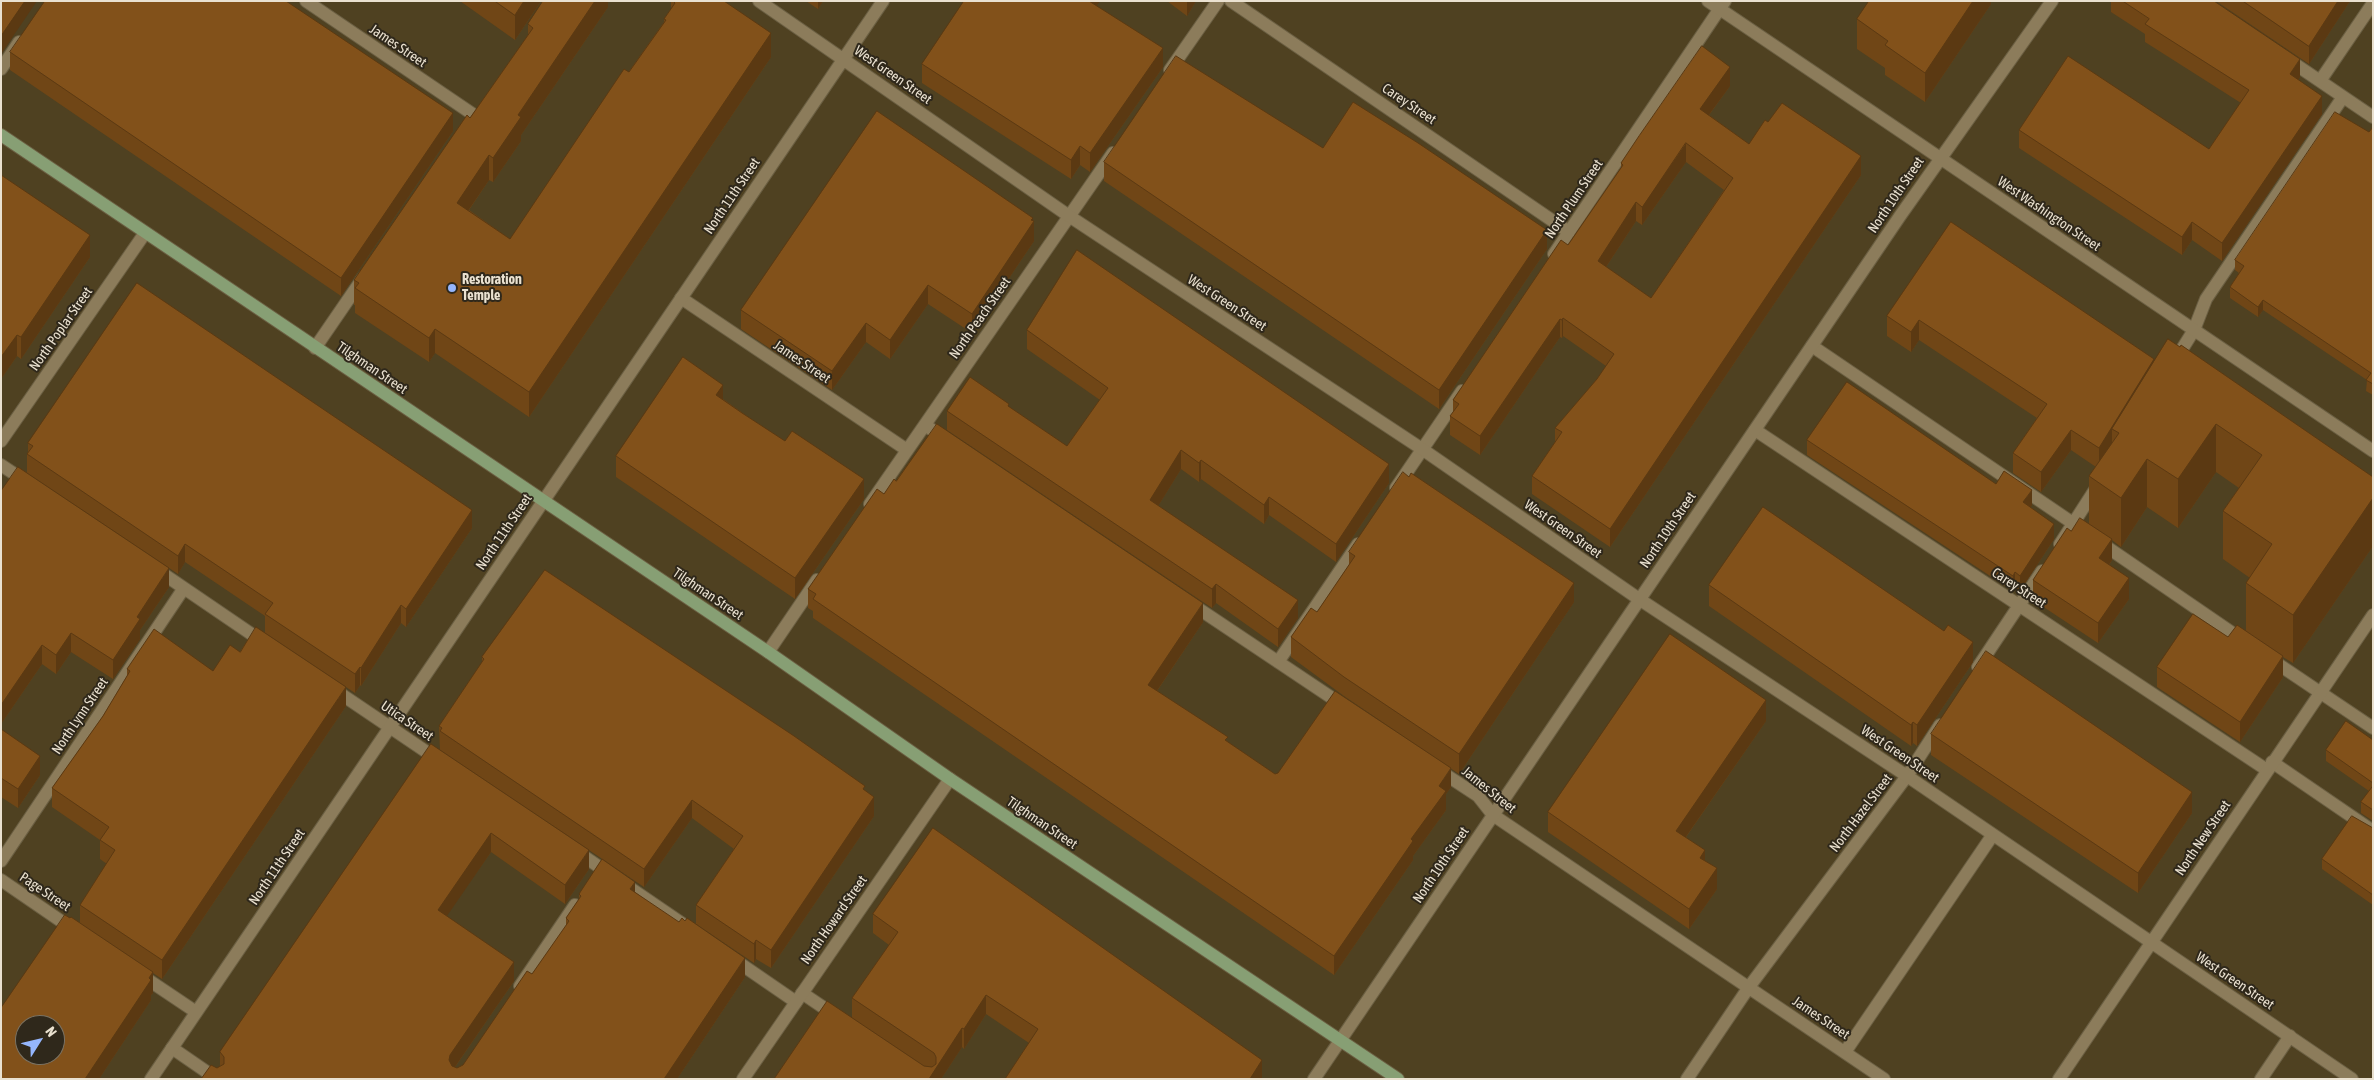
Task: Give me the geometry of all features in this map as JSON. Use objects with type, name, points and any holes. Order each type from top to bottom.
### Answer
[{"type":"main road","name":"Tilghman Street","points":[[1,135],[542,502],[768,652],[950,779],[1398,1079]]},
{"type":"street","name":"James Street","points":[[306,1],[474,115]]},
{"type":"street","name":"West Green Street","points":[[759,1],[1069,216],[1422,449],[1640,599],[1907,776],[1992,836],[2152,942],[2352,1079]]},
{"type":"street","name":"North 11th Street","points":[[151,1079],[883,1]]},
{"type":"street","points":[[1162,81],[1218,1]]},
{"type":"street","name":"Carey Street","points":[[1231,1],[1569,232]]},
{"type":"street","name":"West Washington Street","points":[[1708,1],[1723,5],[1939,158],[2373,451]]},
{"type":"street","name":"North 10th Street","points":[[1314,1079],[1939,158],[2052,1]]},
{"type":"street","points":[[2320,81],[2373,3]]},
{"type":"street","name":"North Plum Street","points":[[1548,264],[1723,5]]},
{"type":"street","points":[[1,69],[26,32]]},
{"type":"street","points":[[2272,49],[2373,117]]},
{"type":"street","points":[[2168,372],[2194,330],[2206,299],[2343,97]]},
{"type":"street","name":"North Peach Street","points":[[862,515],[1118,145]]},
{"type":"street","name":"North Poplar Street","points":[[1,441],[145,233]]},
{"type":"street","points":[[315,348],[370,268]]},
{"type":"street","name":"James Street","points":[[681,298],[907,450]]},
{"type":"street","points":[[1812,346],[2373,728]]},
{"type":"street","points":[[1389,499],[1471,377]]},
{"type":"street","points":[[925,425],[958,447]]},
{"type":"street","name":"Carey Street","points":[[1755,430],[2018,606],[2373,831]]},
{"type":"street","points":[[1,465],[41,492]]},
{"type":"street","points":[[1971,679],[2105,474]]},
{"type":"street","points":[[1278,662],[1367,531]]},
{"type":"street","points":[[144,561],[274,649]]},
{"type":"street","points":[[768,652],[823,571]]},
{"type":"street","name":"North Lynn Street","points":[[1,861],[184,588]]},
{"type":"street","points":[[1180,596],[1353,712]]},
{"type":"street","name":"North New Street","points":[[2060,1079],[2319,692],[2373,615]]},
{"type":"street","name":"Utica Street","points":[[324,682],[454,770]]},
{"type":"street","name":"North Hazel Street","points":[[1687,1079],[1749,987],[1907,776],[1949,711]]},
{"type":"street","name":"James Street","points":[[1428,762],[1478,796],[1493,814],[1884,1079]]},
{"type":"street","name":"North Howard Street","points":[[743,1079],[950,779]]},
{"type":"street","points":[[1845,1052],[1992,836]]},
{"type":"street","points":[[568,846],[598,871],[706,940]]},
{"type":"street","name":"Page Street","points":[[1,881],[82,936]]},
{"type":"street","points":[[512,997],[584,892]]},
{"type":"street","points":[[723,952],[844,1022]]},
{"type":"street","points":[[131,968],[196,1012]]},
{"type":"street","points":[[2261,1079],[2290,1036]]},
{"type":"street","points":[[172,1048],[217,1079]]},
{"type":"building","points":[[1,1],[25,1],[1,36]]},
{"type":"building","points":[[45,1],[286,1],[453,113],[341,278],[10,52]]},
{"type":"building","points":[[495,1],[524,1],[515,15]]},
{"type":"building","points":[[543,1],[595,1],[518,115],[521,117],[493,158],[489,155],[457,203],[510,239],[624,69],[629,72],[666,20],[664,19],[675,3],[673,1],[724,1],[771,33],[529,392],[435,329],[429,338],[355,288],[359,283],[354,280],[467,115],[470,118],[533,28],[528,24]]},
{"type":"building","points":[[964,1],[1089,1],[1163,48],[1090,153],[1080,146],[1071,160],[922,64]]},
{"type":"building","points":[[1869,1],[1973,1],[1925,73],[1885,45],[1888,41],[1857,19]]},
{"type":"building","points":[[2123,1],[2214,1],[2300,59],[2290,74],[2322,96],[2222,243],[2192,222],[2182,237],[2019,130],[2068,56],[2209,149],[2249,90],[2145,24],[2149,19]]},
{"type":"building","points":[[2243,1],[2338,1],[2309,46]]},
{"type":"building","points":[[1702,46],[1730,67],[1700,109],[1749,144],[1765,120],[1768,122],[1782,103],[1861,156],[1610,529],[1532,476],[1562,432],[1555,428],[1597,379],[1614,354],[1563,318],[1562,320],[1560,319],[1480,436],[1450,416],[1459,404],[1453,400],[1561,240],[1568,245],[1623,165],[1621,163]],"holes":[[[1686,143],[1733,178],[1651,298],[1598,261],[1636,202],[1642,207]]]},
{"type":"building","points":[[1176,56],[1323,148],[1353,102],[1418,143],[1547,230],[1439,390],[1104,162]]},
{"type":"building","points":[[877,111],[1033,218],[1031,220],[1034,221],[972,314],[928,285],[890,340],[866,323],[832,371],[741,310]]},
{"type":"building","points":[[2335,112],[2369,132],[2373,127],[2373,384],[2366,380],[2371,373],[2263,300],[2258,307],[2230,287],[2244,266],[2235,260]]},
{"type":"building","points":[[1,175],[90,235],[21,337],[17,335],[1,357]]},
{"type":"building","points":[[1951,222],[2154,359],[2099,448],[2071,430],[2041,472],[2013,453],[2047,404],[1919,320],[1911,332],[1887,316]]},
{"type":"building","points":[[1077,250],[1389,464],[1336,544],[1269,497],[1264,505],[1201,460],[1199,463],[1181,450],[1150,500],[1298,600],[1278,629],[1216,584],[1212,589],[947,411],[970,377],[1009,404],[1008,406],[1067,446],[1108,388],[1027,330]]},
{"type":"building","points":[[137,283],[472,510],[406,609],[401,605],[361,668],[355,674],[265,614],[273,603],[185,544],[178,556],[27,454],[33,446],[28,443]]},
{"type":"building","points":[[2168,339],[2180,347],[2181,345],[2373,477],[2373,498],[2293,615],[2246,583],[2272,544],[2223,511],[2262,455],[2216,424],[2178,479],[2147,459],[2121,498],[2089,476],[2119,433],[2112,429]]},
{"type":"building","points":[[683,357],[723,385],[716,395],[742,413],[785,441],[792,431],[864,479],[795,578],[616,456]]},
{"type":"building","points":[[1847,382],[1996,484],[2004,471],[2032,490],[2023,502],[2054,524],[2020,576],[2015,572],[2013,576],[1807,440]]},
{"type":"building","points":[[937,424],[1203,603],[1148,685],[1228,737],[1225,740],[1275,774],[1278,773],[1335,691],[1451,768],[1439,786],[1446,791],[1411,839],[1413,841],[1334,956],[813,599],[816,594],[808,589],[877,489],[884,494],[894,479],[896,481]]},
{"type":"building","points":[[18,467],[169,568],[137,617],[140,619],[113,660],[71,633],[56,655],[42,645],[1,705],[1,491]]},
{"type":"building","points":[[1403,472],[1409,477],[1411,473],[1574,583],[1459,754],[1344,677],[1291,637],[1311,608],[1317,612],[1355,556],[1349,552]]},
{"type":"building","points":[[1763,507],[1944,631],[1948,625],[1973,642],[1917,725],[1913,722],[1911,725],[1709,585]]},
{"type":"building","points":[[2080,518],[2112,539],[2099,558],[2129,578],[2098,623],[2033,580],[2067,528],[2071,531]]},
{"type":"building","points":[[545,570],[794,736],[865,786],[863,789],[874,797],[771,950],[756,940],[754,944],[696,905],[743,836],[692,800],[644,869],[440,731],[442,728],[439,726],[484,659],[482,657]]},
{"type":"building","points":[[2193,614],[2228,637],[2237,625],[2283,656],[2240,722],[2157,667]]},
{"type":"building","points":[[256,627],[346,687],[162,960],[80,905],[115,850],[100,840],[109,827],[52,788],[103,716],[130,671],[127,669],[154,629],[213,671],[230,645],[240,652]]},
{"type":"building","points":[[1670,634],[1766,700],[1676,831],[1705,850],[1700,858],[1717,868],[1689,909],[1548,812]]},
{"type":"building","points":[[1986,651],[2192,792],[2138,873],[1931,734]]},
{"type":"building","points":[[2346,721],[2373,740],[2373,783],[2326,750]]},
{"type":"building","points":[[1,729],[40,756],[18,789],[1,778]]},
{"type":"building","points":[[431,744],[589,850],[565,885],[491,833],[438,910],[514,962],[450,1055],[449,1060],[452,1066],[457,1068],[463,1065],[527,971],[532,974],[569,921],[566,918],[602,859],[635,882],[630,889],[679,922],[682,918],[685,921],[687,918],[745,958],[664,1079],[201,1079],[211,1065],[217,1068],[224,1064],[224,1057],[220,1052]]},
{"type":"building","points":[[2373,786],[2373,810],[2361,802]]},
{"type":"building","points":[[2352,816],[2373,828],[2373,895],[2322,859]]},
{"type":"building","points":[[933,828],[1262,1060],[1250,1079],[1005,1079],[1038,1029],[986,995],[929,1079],[774,1079],[827,1001],[924,1066],[932,1067],[936,1064],[934,1053],[852,998],[898,932],[873,914]]},
{"type":"building","points":[[65,915],[71,917],[153,972],[149,978],[151,980],[85,1079],[1,1079],[1,1008]]},
{"type":"place","name":"Restoration Temple","points":[[452,288]]}]
